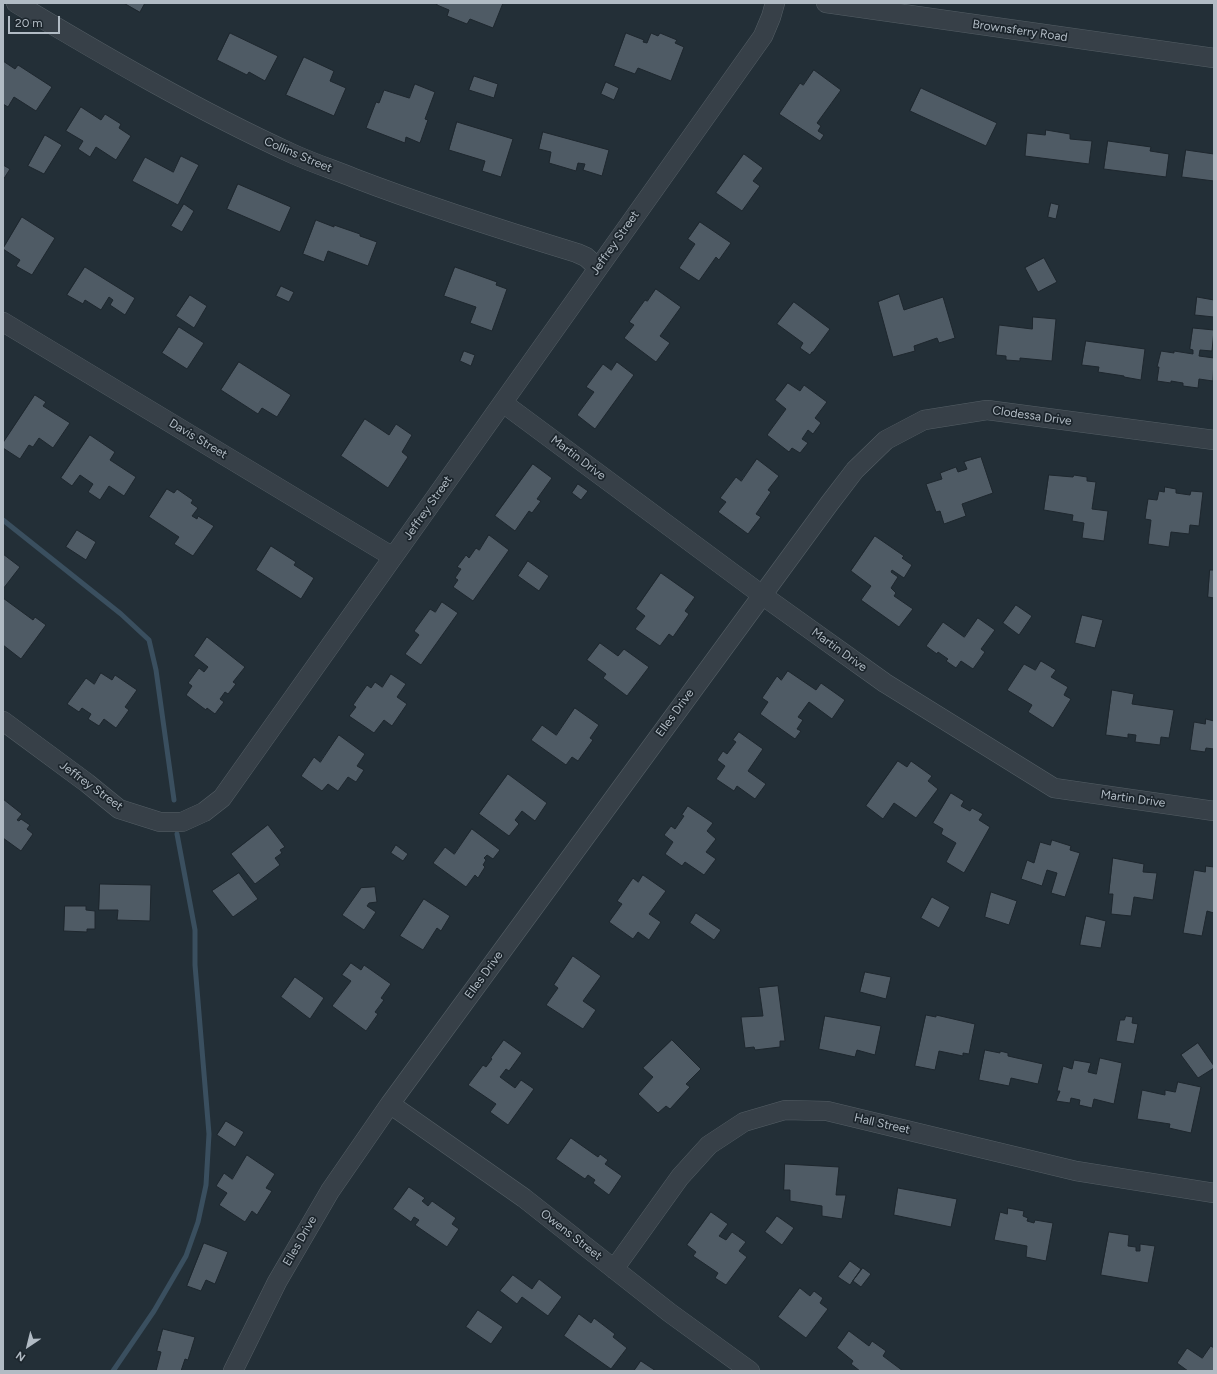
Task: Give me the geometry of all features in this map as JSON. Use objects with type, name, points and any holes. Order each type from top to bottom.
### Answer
[{"type":"street","name":"Collins Street","points":[[16,3],[163,89],[294,155],[400,196],[508,232],[577,252],[586,257],[597,268]]},
{"type":"street","name":"Jeffrey Street","points":[[3,721],[119,809],[160,822],[182,822],[204,812],[222,798],[763,36],[775,3]]},
{"type":"street","name":"Brownsferry Road","points":[[826,3],[1214,58]]},
{"type":"street","name":"Davis Street","points":[[3,322],[393,557]]},
{"type":"street","name":"Martin Drive","points":[[503,402],[885,683],[1054,788],[1214,811]]},
{"type":"street","name":"Clodessa Drive","points":[[762,594],[855,470],[886,440],[924,420],[987,410],[1214,440]]},
{"type":"street","name":"Elles Drive","points":[[233,1371],[276,1282],[330,1191],[390,1104],[762,594]]},
{"type":"street","name":"Owens Street","points":[[390,1104],[524,1198],[670,1313],[750,1371]]},
{"type":"street","name":"Hall Street","points":[[614,1269],[680,1177],[709,1146],[744,1122],[785,1110],[827,1111],[1076,1171],[1214,1193]]},
{"type":"building","points":[[124,3],[145,3],[140,12]]},
{"type":"building","points":[[438,3],[503,3],[493,28],[470,19],[467,24],[447,16],[449,10],[437,5]]},
{"type":"building","points":[[230,33],[278,56],[265,81],[249,72],[247,75],[217,60]]},
{"type":"building","points":[[626,33],[644,40],[643,42],[647,43],[651,33],[658,36],[660,33],[677,40],[675,43],[684,47],[671,81],[638,68],[635,74],[614,66]]},
{"type":"building","points":[[304,57],[334,71],[330,81],[346,88],[334,116],[286,95]]},
{"type":"building","points":[[3,61],[15,69],[18,65],[52,87],[36,111],[14,97],[8,107],[3,104]]},
{"type":"building","points":[[814,70],[841,90],[817,123],[821,126],[818,131],[824,135],[820,141],[779,114],[800,83],[803,85]]},
{"type":"building","points":[[474,76],[498,84],[494,98],[469,90]]},
{"type":"building","points":[[606,82],[619,88],[614,100],[601,94]]},
{"type":"building","points":[[415,84],[435,92],[425,119],[428,120],[420,143],[406,137],[405,143],[366,128],[376,102],[379,103],[384,90],[409,98]]},
{"type":"building","points":[[921,88],[997,123],[986,146],[910,111]]},
{"type":"building","points":[[81,107],[101,120],[105,114],[121,124],[119,128],[131,136],[116,160],[96,147],[90,157],[78,149],[83,141],[66,131]]},
{"type":"building","points":[[457,122],[513,139],[501,177],[482,171],[485,161],[449,150]]},
{"type":"building","points":[[1046,130],[1070,134],[1070,139],[1092,141],[1089,164],[1025,156],[1027,133],[1045,135]]},
{"type":"building","points":[[543,132],[609,150],[602,176],[583,170],[585,164],[578,163],[576,171],[549,163],[551,152],[539,149]]},
{"type":"building","points":[[45,135],[62,145],[44,174],[28,166]]},
{"type":"building","points":[[1108,141],[1151,147],[1150,151],[1169,154],[1166,177],[1104,169]]},
{"type":"building","points":[[1186,150],[1214,154],[1214,181],[1182,177]]},
{"type":"building","points":[[744,154],[763,168],[753,181],[760,186],[742,211],[716,193]]},
{"type":"building","points":[[181,156],[199,165],[178,205],[132,181],[145,157],[173,172]]},
{"type":"building","points":[[3,165],[10,169],[3,180]]},
{"type":"building","points":[[238,184],[291,207],[280,232],[227,209]]},
{"type":"building","points":[[1051,203],[1059,205],[1056,219],[1048,217]]},
{"type":"building","points":[[184,204],[194,211],[182,232],[171,226]]},
{"type":"building","points":[[22,217],[55,238],[32,275],[16,266],[20,260],[3,249]]},
{"type":"building","points":[[316,220],[334,227],[334,225],[360,234],[360,236],[377,242],[368,266],[328,251],[324,262],[303,254]]},
{"type":"building","points":[[700,222],[731,243],[719,260],[716,257],[699,281],[679,268],[695,244],[688,239]]},
{"type":"building","points":[[1044,258],[1057,282],[1038,292],[1025,268]]},
{"type":"building","points":[[85,267],[135,298],[125,315],[110,305],[113,300],[109,297],[101,310],[85,300],[83,304],[67,295]]},
{"type":"building","points":[[455,267],[497,282],[496,285],[507,289],[492,331],[470,323],[476,307],[444,296]]},
{"type":"building","points":[[281,286],[294,292],[289,302],[276,296]]},
{"type":"building","points":[[656,289],[681,307],[660,336],[670,343],[656,362],[624,338],[634,325],[629,322],[645,300],[647,301]]},
{"type":"building","points":[[899,294],[904,310],[943,297],[955,338],[939,343],[937,338],[914,346],[915,351],[893,357],[878,302]]},
{"type":"building","points":[[190,295],[207,306],[194,328],[176,316]]},
{"type":"building","points":[[1197,297],[1214,300],[1214,317],[1195,315]]},
{"type":"building","points":[[794,302],[830,329],[810,355],[800,348],[803,343],[777,324]]},
{"type":"building","points":[[1033,317],[1056,319],[1052,361],[1020,358],[1020,361],[1006,360],[1006,356],[996,355],[999,325],[1032,329]]},
{"type":"building","points":[[179,327],[204,343],[187,369],[162,353]]},
{"type":"building","points":[[1193,328],[1214,330],[1212,351],[1200,350],[1199,356],[1214,358],[1213,381],[1199,379],[1198,388],[1183,386],[1183,383],[1157,381],[1159,367],[1157,367],[1161,351],[1174,353],[1174,351],[1193,354],[1193,350],[1190,349]]},
{"type":"building","points":[[1086,341],[1145,349],[1141,380],[1098,372],[1099,367],[1082,365]]},
{"type":"building","points":[[464,351],[475,355],[471,366],[460,361]]},
{"type":"building","points":[[239,362],[291,395],[277,417],[262,408],[258,414],[221,390]]},
{"type":"building","points":[[617,362],[634,375],[595,429],[577,415],[594,392],[586,387],[603,364],[611,370]]},
{"type":"building","points":[[788,383],[800,391],[804,385],[827,402],[815,418],[821,423],[813,434],[808,430],[802,439],[808,443],[800,453],[792,448],[789,452],[767,435],[786,409],[775,400]]},
{"type":"building","points":[[35,395],[46,402],[43,406],[70,423],[53,448],[39,438],[33,447],[29,445],[20,459],[3,448],[3,443]]},
{"type":"building","points":[[365,419],[389,435],[396,424],[412,435],[402,452],[408,457],[388,488],[341,456]]},
{"type":"building","points":[[90,435],[115,452],[110,460],[136,477],[124,496],[109,486],[100,500],[88,492],[93,484],[80,475],[72,486],[61,478]]},
{"type":"building","points":[[981,457],[993,493],[962,504],[966,516],[944,524],[940,511],[936,512],[926,484],[942,479],[940,473],[956,467],[958,472],[967,469],[964,462]]},
{"type":"building","points":[[757,459],[779,476],[768,490],[771,492],[756,514],[761,517],[748,534],[718,512],[726,502],[720,498],[736,477],[741,481]]},
{"type":"building","points":[[533,464],[552,478],[537,499],[541,501],[532,513],[529,511],[515,531],[495,516]]},
{"type":"building","points":[[1049,475],[1073,477],[1074,475],[1087,477],[1087,481],[1096,482],[1092,509],[1108,511],[1104,541],[1082,538],[1084,523],[1072,521],[1073,515],[1044,510]]},
{"type":"building","points":[[578,484],[588,491],[581,500],[572,493]]},
{"type":"building","points":[[1165,487],[1176,489],[1176,493],[1190,495],[1191,491],[1203,492],[1199,526],[1190,525],[1189,534],[1171,532],[1169,547],[1148,544],[1151,520],[1145,519],[1148,499],[1157,500],[1159,491],[1164,492]]},
{"type":"building","points":[[167,489],[174,493],[177,489],[193,500],[191,503],[198,508],[192,516],[197,519],[198,516],[214,526],[193,556],[174,544],[179,537],[149,517]]},
{"type":"building","points":[[77,530],[96,542],[86,560],[66,547]]},
{"type":"building","points":[[489,535],[509,550],[473,601],[453,587],[458,580],[455,578],[461,569],[457,567],[466,555],[469,558],[476,548],[479,550]]},
{"type":"building","points":[[875,536],[904,556],[902,558],[912,565],[904,578],[892,570],[891,572],[898,577],[891,588],[896,593],[894,596],[913,609],[899,627],[861,600],[871,586],[851,571]]},
{"type":"building","points":[[271,546],[296,562],[294,565],[314,578],[301,599],[256,570]]},
{"type":"building","points":[[3,554],[20,567],[3,589]]},
{"type":"building","points":[[528,561],[549,576],[539,591],[518,576]]},
{"type":"building","points":[[1210,570],[1214,570],[1214,598],[1208,597]]},
{"type":"building","points":[[661,573],[695,597],[685,611],[689,614],[673,637],[669,634],[660,646],[635,629],[645,616],[636,609]]},
{"type":"building","points":[[3,598],[33,620],[35,617],[46,625],[21,659],[3,645]]},
{"type":"building","points":[[442,602],[458,613],[421,665],[405,654],[419,635],[414,631],[430,609],[435,612]]},
{"type":"building","points":[[1016,605],[1032,616],[1019,635],[1003,623]]},
{"type":"building","points":[[1082,615],[1103,620],[1095,648],[1075,643]]},
{"type":"building","points":[[978,618],[995,630],[981,649],[985,652],[973,669],[961,661],[956,668],[946,661],[948,659],[938,652],[937,654],[926,646],[943,622],[964,637]]},
{"type":"building","points":[[207,637],[245,667],[233,682],[236,684],[228,694],[225,692],[220,699],[224,702],[215,714],[207,708],[206,710],[186,695],[192,686],[188,683],[199,668],[204,672],[208,667],[194,656]]},
{"type":"building","points":[[600,643],[618,656],[624,649],[649,667],[627,696],[603,678],[606,674],[587,660]]},
{"type":"building","points":[[1041,661],[1056,670],[1051,677],[1068,687],[1064,695],[1071,699],[1053,728],[1028,712],[1032,705],[1007,690],[1024,664],[1035,670]]},
{"type":"building","points":[[788,671],[816,690],[821,683],[845,700],[832,719],[809,702],[798,717],[803,720],[797,729],[801,731],[795,739],[760,714],[768,702],[762,698],[777,676],[781,680]]},
{"type":"building","points":[[101,673],[112,680],[115,675],[137,690],[125,707],[129,710],[116,728],[104,719],[99,726],[88,719],[91,714],[82,708],[79,712],[67,704],[86,678],[94,684]]},
{"type":"building","points":[[391,674],[406,684],[397,697],[407,704],[392,726],[384,720],[374,733],[349,716],[356,707],[353,705],[367,685],[371,688],[375,682],[382,687]]},
{"type":"building","points":[[1112,690],[1134,694],[1132,704],[1174,710],[1169,738],[1161,737],[1160,745],[1135,742],[1136,735],[1128,734],[1128,738],[1106,735]]},
{"type":"building","points":[[575,708],[599,725],[590,738],[593,740],[578,761],[572,757],[566,765],[531,740],[542,725],[556,735]]},
{"type":"building","points":[[1206,719],[1214,721],[1214,749],[1206,748],[1205,752],[1190,750],[1194,722],[1205,724]]},
{"type":"building","points":[[739,732],[763,749],[748,771],[766,784],[755,799],[737,786],[734,791],[716,779],[725,766],[717,760],[723,751],[727,754],[736,742],[733,740]]},
{"type":"building","points":[[339,735],[365,754],[357,766],[364,770],[356,782],[348,777],[338,791],[328,784],[322,791],[301,776],[314,757],[320,762]]},
{"type":"building","points":[[898,761],[907,767],[911,761],[932,776],[928,781],[938,789],[916,818],[894,803],[883,819],[866,806]]},
{"type":"building","points":[[508,774],[547,803],[535,821],[522,811],[515,820],[519,824],[509,836],[479,814]]},
{"type":"building","points":[[951,793],[964,801],[961,806],[970,811],[972,808],[983,814],[979,820],[990,827],[964,873],[946,862],[956,843],[941,834],[943,829],[933,823]]},
{"type":"building","points":[[3,799],[22,814],[17,820],[19,821],[21,819],[30,825],[27,829],[33,834],[21,851],[3,838]]},
{"type":"building","points":[[688,806],[713,823],[707,831],[716,839],[706,852],[716,859],[704,875],[685,862],[682,866],[665,854],[673,842],[664,835],[671,826],[675,829],[684,816],[682,815]]},
{"type":"building","points":[[268,825],[285,847],[280,850],[282,853],[275,858],[280,865],[255,884],[231,854]]},
{"type":"building","points":[[472,829],[500,850],[493,859],[487,855],[484,858],[486,860],[483,865],[485,867],[478,878],[475,875],[466,887],[433,863],[445,847],[454,854]]},
{"type":"building","points":[[1052,840],[1071,846],[1070,850],[1080,853],[1065,897],[1051,893],[1057,873],[1047,870],[1042,886],[1021,879],[1027,860],[1034,863],[1040,842],[1050,845]]},
{"type":"building","points":[[396,845],[408,854],[403,861],[391,853]]},
{"type":"building","points":[[1113,858],[1144,864],[1143,872],[1157,873],[1153,900],[1134,897],[1131,916],[1111,914],[1113,894],[1109,894]]},
{"type":"building","points":[[1206,866],[1214,867],[1214,913],[1207,911],[1202,936],[1183,933],[1194,870],[1205,872]]},
{"type":"building","points":[[239,873],[258,899],[233,917],[212,891]]},
{"type":"building","points":[[643,875],[666,891],[649,914],[661,922],[649,940],[638,932],[633,939],[609,922],[622,904],[617,901],[633,878],[638,882]]},
{"type":"building","points":[[100,884],[151,885],[150,921],[117,920],[118,910],[99,910]]},
{"type":"building","points":[[375,887],[377,902],[369,903],[367,906],[376,912],[364,930],[342,915],[361,888]]},
{"type":"building","points":[[991,892],[1017,901],[1009,925],[985,917]]},
{"type":"building","points":[[932,897],[950,907],[939,928],[921,918]]},
{"type":"building","points":[[424,899],[450,916],[441,931],[437,928],[423,950],[400,936]]},
{"type":"building","points":[[65,906],[86,906],[86,910],[95,911],[95,929],[87,929],[87,932],[64,931]]},
{"type":"building","points":[[696,913],[721,930],[714,940],[690,923]]},
{"type":"building","points":[[1086,916],[1106,921],[1101,948],[1080,945]]},
{"type":"building","points":[[573,956],[601,976],[583,1001],[596,1010],[583,1029],[546,1005],[558,988],[554,985]]},
{"type":"building","points":[[351,963],[361,970],[364,965],[391,984],[381,998],[384,1000],[375,1012],[378,1014],[366,1031],[332,1006],[351,981],[342,975]]},
{"type":"building","points":[[865,972],[891,977],[886,999],[860,992]]},
{"type":"building","points":[[295,977],[324,998],[310,1019],[281,997]]},
{"type":"building","points":[[778,986],[785,1041],[780,1041],[780,1047],[755,1050],[754,1047],[745,1048],[741,1017],[763,1016],[759,988]]},
{"type":"building","points":[[926,1015],[936,1017],[936,1015],[975,1024],[969,1054],[963,1053],[963,1056],[939,1051],[935,1070],[915,1066]]},
{"type":"building","points":[[825,1016],[881,1026],[875,1055],[857,1050],[855,1057],[819,1049]]},
{"type":"building","points":[[1126,1016],[1133,1017],[1132,1023],[1138,1024],[1134,1044],[1116,1041],[1120,1020],[1124,1020]]},
{"type":"building","points":[[504,1040],[522,1053],[509,1071],[506,1069],[500,1077],[515,1088],[521,1080],[534,1089],[508,1125],[490,1112],[496,1104],[468,1085],[483,1065],[486,1067]]},
{"type":"building","points":[[672,1040],[701,1069],[686,1084],[690,1087],[670,1109],[666,1106],[658,1113],[638,1094],[653,1077],[643,1068]]},
{"type":"building","points":[[1198,1043],[1214,1068],[1198,1078],[1181,1055]]},
{"type":"building","points":[[985,1050],[1000,1053],[1000,1051],[1008,1053],[1008,1056],[1043,1064],[1038,1084],[1011,1078],[1009,1086],[979,1080]]},
{"type":"building","points":[[1100,1058],[1122,1063],[1114,1104],[1094,1099],[1092,1108],[1079,1105],[1080,1100],[1071,1098],[1070,1103],[1056,1101],[1060,1091],[1057,1091],[1063,1066],[1072,1069],[1074,1060],[1091,1063],[1088,1072],[1096,1074]]},
{"type":"building","points":[[1178,1082],[1201,1087],[1191,1133],[1169,1128],[1170,1124],[1137,1119],[1142,1090],[1165,1095],[1165,1090],[1175,1092]]},
{"type":"building","points":[[226,1121],[244,1132],[235,1147],[217,1135]]},
{"type":"building","points":[[571,1138],[598,1157],[600,1154],[608,1160],[605,1164],[622,1176],[609,1195],[593,1183],[595,1180],[588,1175],[585,1179],[556,1159]]},
{"type":"building","points":[[247,1155],[275,1174],[266,1188],[272,1191],[257,1215],[252,1211],[245,1222],[219,1205],[227,1193],[216,1186],[224,1173],[232,1179]]},
{"type":"building","points":[[785,1164],[839,1167],[836,1195],[846,1195],[842,1219],[822,1216],[822,1206],[790,1201],[790,1190],[784,1190]]},
{"type":"building","points":[[409,1187],[425,1198],[422,1201],[428,1206],[432,1201],[456,1218],[452,1224],[459,1229],[447,1247],[415,1225],[419,1220],[414,1217],[411,1222],[393,1209]]},
{"type":"building","points":[[898,1188],[957,1199],[951,1227],[894,1215]]},
{"type":"building","points":[[1008,1208],[1024,1211],[1023,1216],[1028,1218],[1027,1221],[1034,1223],[1035,1220],[1053,1223],[1046,1261],[1026,1257],[1027,1246],[994,1240],[1000,1212],[1007,1214]]},
{"type":"building","points":[[711,1212],[728,1224],[719,1236],[726,1240],[732,1232],[746,1242],[739,1251],[747,1257],[726,1285],[715,1278],[718,1273],[693,1256],[696,1252],[687,1245]]},
{"type":"building","points":[[777,1216],[794,1228],[782,1245],[765,1232]]},
{"type":"building","points":[[1109,1232],[1129,1235],[1128,1246],[1136,1247],[1136,1251],[1140,1251],[1140,1244],[1155,1246],[1148,1283],[1101,1275]]},
{"type":"building","points":[[204,1243],[228,1252],[215,1284],[206,1280],[201,1291],[187,1286]]},
{"type":"building","points":[[850,1261],[861,1269],[850,1285],[838,1277]]},
{"type":"building","points":[[863,1268],[871,1274],[861,1287],[853,1281]]},
{"type":"building","points":[[513,1275],[532,1289],[539,1279],[562,1297],[548,1316],[522,1297],[517,1304],[500,1291]]},
{"type":"building","points":[[800,1288],[810,1296],[814,1291],[823,1298],[820,1303],[828,1309],[806,1338],[778,1317]]},
{"type":"building","points":[[478,1310],[503,1327],[491,1344],[466,1327]]},
{"type":"building","points":[[579,1314],[591,1323],[594,1318],[615,1334],[613,1337],[627,1348],[611,1369],[564,1336]]},
{"type":"building","points":[[163,1329],[195,1337],[188,1360],[185,1359],[181,1371],[156,1371],[161,1352],[157,1351]]},
{"type":"building","points":[[849,1331],[869,1346],[872,1341],[886,1351],[883,1356],[903,1371],[860,1371],[851,1364],[853,1361],[837,1348]]},
{"type":"building","points":[[1211,1346],[1214,1348],[1214,1371],[1188,1371],[1177,1363],[1187,1348],[1202,1358]]},
{"type":"building","points":[[641,1361],[656,1371],[634,1371]]},
{"type":"waterway","points":[[3,520],[121,614],[149,640],[156,670],[174,800]]},
{"type":"waterway","points":[[113,1371],[154,1311],[186,1256],[198,1222],[206,1185],[209,1134],[195,965],[195,930],[177,834]]}]
